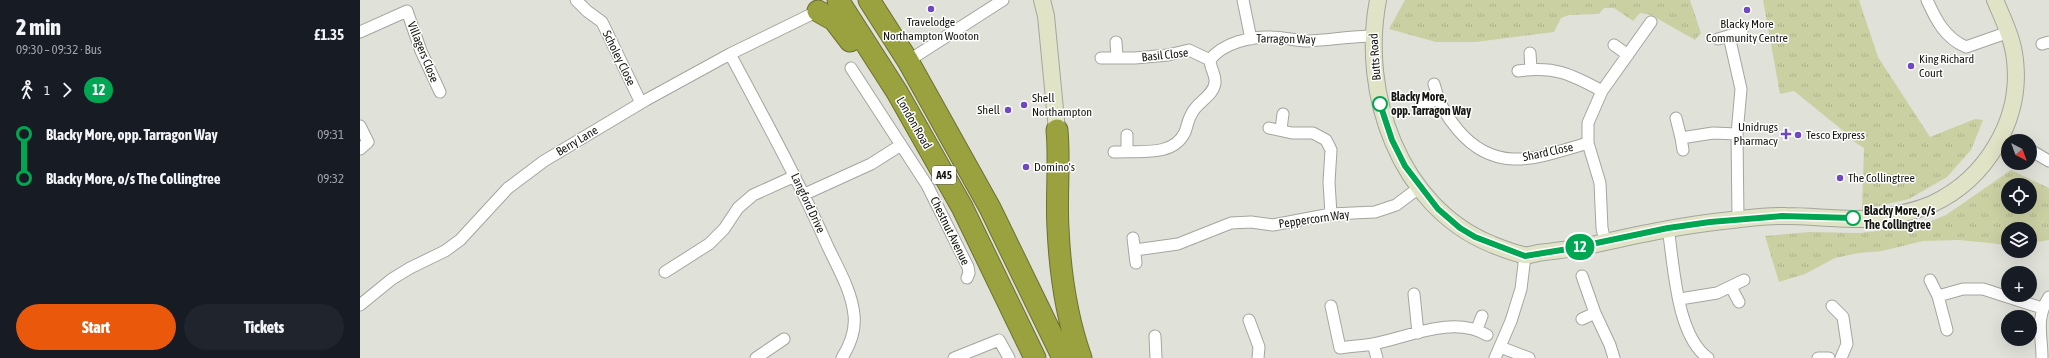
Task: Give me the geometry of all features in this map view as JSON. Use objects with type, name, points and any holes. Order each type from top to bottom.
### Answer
[{"type":"highway","name":"London Road","points":[[838,0],[897,92],[962,207],[1036,358]]},
{"type":"highway","name":"London Road","points":[[869,0],[908,61],[990,208],[1063,358]]},
{"type":"highway","points":[[818,6],[834,20],[857,50],[966,232],[998,282]]},
{"type":"highway","points":[[1057,130],[1058,227],[1062,279],[1073,334],[1081,358]]},
{"type":"street","name":"Scholey Close","points":[[576,0],[587,12],[602,22],[641,103]]},
{"type":"street","points":[[908,61],[1003,0]]},
{"type":"street","points":[[1042,0],[1046,16],[1057,130]]},
{"type":"street","points":[[1243,0],[1251,39]]},
{"type":"street","name":"Butts Road","points":[[1378,0],[1373,36],[1373,63],[1380,104],[1392,140],[1405,166],[1438,209],[1460,228],[1475,237],[1525,256]]},
{"type":"street","points":[[1927,0],[1935,18],[1954,42],[1966,47],[2009,32]]},
{"type":"street","points":[[1995,0],[2009,32],[2015,60],[2016,85],[2008,134]]},
{"type":"street","name":"Berry Lane","points":[[360,305],[392,279],[410,268],[445,251],[460,240],[518,179],[578,140],[641,103],[818,6]]},
{"type":"street","name":"Villagers Close","points":[[360,32],[408,11],[421,51],[440,92]]},
{"type":"street","points":[[1605,242],[1602,228],[1600,183],[1588,143],[1588,123],[1602,91],[1651,22]]},
{"type":"street","points":[[1718,39],[1742,32]]},
{"type":"street","name":"Tarragon Way","points":[[1210,60],[1218,52],[1233,44],[1251,39],[1271,37],[1308,41],[1373,36]]},
{"type":"street","points":[[1729,36],[1741,89],[1738,134],[1738,219]]},
{"type":"street","points":[[1116,42],[1117,58]]},
{"type":"street","points":[[1614,45],[1628,55]]},
{"type":"street","name":"Basil Close","points":[[1101,58],[1135,58],[1168,55],[1189,50],[1210,60]]},
{"type":"street","points":[[1530,53],[1531,69]]},
{"type":"street","name":"Langford Drive","points":[[730,54],[805,194],[844,281],[854,314],[853,336],[842,358]]},
{"type":"street","points":[[1114,152],[1149,152],[1177,144],[1184,133],[1191,114],[1199,102],[1210,94],[1215,84],[1214,76],[1210,68],[1210,60]]},
{"type":"street","name":"Chestnut Avenue","points":[[851,68],[901,144],[937,204],[968,267],[969,273],[967,278]]},
{"type":"street","points":[[1518,71],[1531,69],[1559,70],[1576,76],[1602,91]]},
{"type":"street","name":"Shard Close","points":[[1434,84],[1438,99],[1450,119],[1464,137],[1487,155],[1508,159],[1532,158],[1588,143]]},
{"type":"street","points":[[1420,106],[1438,99]]},
{"type":"street","points":[[1281,129],[1283,114]]},
{"type":"street","points":[[1676,118],[1683,150]]},
{"type":"street","points":[[360,126],[368,142],[360,149]]},
{"type":"street","points":[[1269,128],[1281,129],[1292,133],[1313,133],[1326,140],[1331,150],[1329,182],[1331,214]]},
{"type":"street","points":[[1681,138],[1713,133],[1738,134]]},
{"type":"street","points":[[1127,135],[1127,151]]},
{"type":"street","points":[[805,194],[871,164],[901,144]]},
{"type":"street","points":[[1495,358],[1512,321],[1521,289],[1525,256],[1605,242],[1668,228],[1738,219],[1782,216],[1872,218],[1908,213],[1931,205],[1950,194],[1972,176],[2001,145]]},
{"type":"street","points":[[2037,154],[2049,161]]},
{"type":"street","points":[[665,272],[709,244],[724,229],[738,208],[753,195],[795,176]]},
{"type":"street","name":"Peppercorn Way","points":[[1135,250],[1178,244],[1231,223],[1251,222],[1273,225],[1331,214],[1375,212],[1396,205],[1420,187]]},
{"type":"street","points":[[1668,228],[1683,321],[1693,341],[1708,358]]},
{"type":"street","points":[[1133,238],[1136,263]]},
{"type":"street","points":[[1582,276],[1595,313],[1610,345],[1614,358]]},
{"type":"street","points":[[1680,299],[1717,292],[1744,280]]},
{"type":"street","points":[[1930,280],[1938,296],[1947,330]]},
{"type":"street","points":[[1731,287],[1739,302]]},
{"type":"street","points":[[1938,296],[1963,288],[1982,289],[2042,308]]},
{"type":"street","points":[[1414,294],[1418,333]]},
{"type":"street","points":[[2042,358],[2039,321],[2042,308],[2049,297]]},
{"type":"street","points":[[1331,306],[1340,348],[1373,344],[1451,326],[1477,329],[1487,335]]},
{"type":"street","points":[[1832,306],[1843,317],[1847,344],[1841,358]]},
{"type":"street","points":[[1582,319],[1595,313]]},
{"type":"street","points":[[1477,329],[1482,316]]},
{"type":"street","points":[[1249,320],[1259,346],[1258,358]]},
{"type":"street","points":[[1155,336],[1156,358]]},
{"type":"street","points":[[756,358],[784,339]]},
{"type":"street","points":[[954,358],[999,340],[1009,358]]},
{"type":"street","points":[[1373,344],[1377,358]]},
{"type":"street","points":[[1500,347],[1529,358]]},
{"type":"street","points":[[1818,358],[1829,358]]},
{"type":"green space","points":[[1405,0],[1690,0],[1701,33],[1695,40],[1651,15],[1640,13],[1633,21],[1614,8],[1604,8],[1599,14],[1569,15],[1561,18],[1554,32],[1476,42],[1436,42],[1389,29]]},
{"type":"green space","points":[[1763,0],[1859,0],[1878,57],[1930,137],[1975,119],[1983,120],[1971,150],[1947,177],[1909,199],[1862,210],[1864,148],[1850,139],[1846,133],[1794,91],[1780,94]]},
{"type":"green space","points":[[2011,170],[2028,178],[2001,178],[2001,214],[2037,214],[2037,182],[2049,188],[2049,240],[2037,242],[2037,222],[2001,222],[2001,244],[1959,240],[1923,241],[1882,251],[1859,253],[1835,258],[1805,274],[1779,282],[1765,236],[1810,232],[1860,233],[1921,225],[1946,215]]},
{"type":"bus line","name":"12","points":[[1380,104],[1392,140],[1405,166],[1438,209],[1460,228],[1475,237],[1500,248],[1525,256],[1568,249],[1668,228],[1710,222],[1782,216],[1853,218]]},
{"type":"place","name":"Travelodge Northampton Wooton","points":[[931,9]]},
{"type":"place","name":"Blacky More Community Centre","points":[[1747,10]]},
{"type":"place","name":"King Richard Court","points":[[1911,66]]},
{"type":"place","name":"Blacky More, opp. Tarragon Way","points":[[1380,104]]},
{"type":"place","name":"Shell Northampton","points":[[1024,105]]},
{"type":"place","name":"Shell","points":[[1008,110]]},
{"type":"place","name":"Unidrugs Pharmacy","points":[[1786,134]]},
{"type":"place","name":"Tesco Express","points":[[1798,135]]},
{"type":"place","name":"Domino's","points":[[1026,167]]},
{"type":"place","name":"The Collingtree","points":[[1840,178]]},
{"type":"place","name":"Blacky More, o/s The Collingtree","points":[[1853,218]]}]
